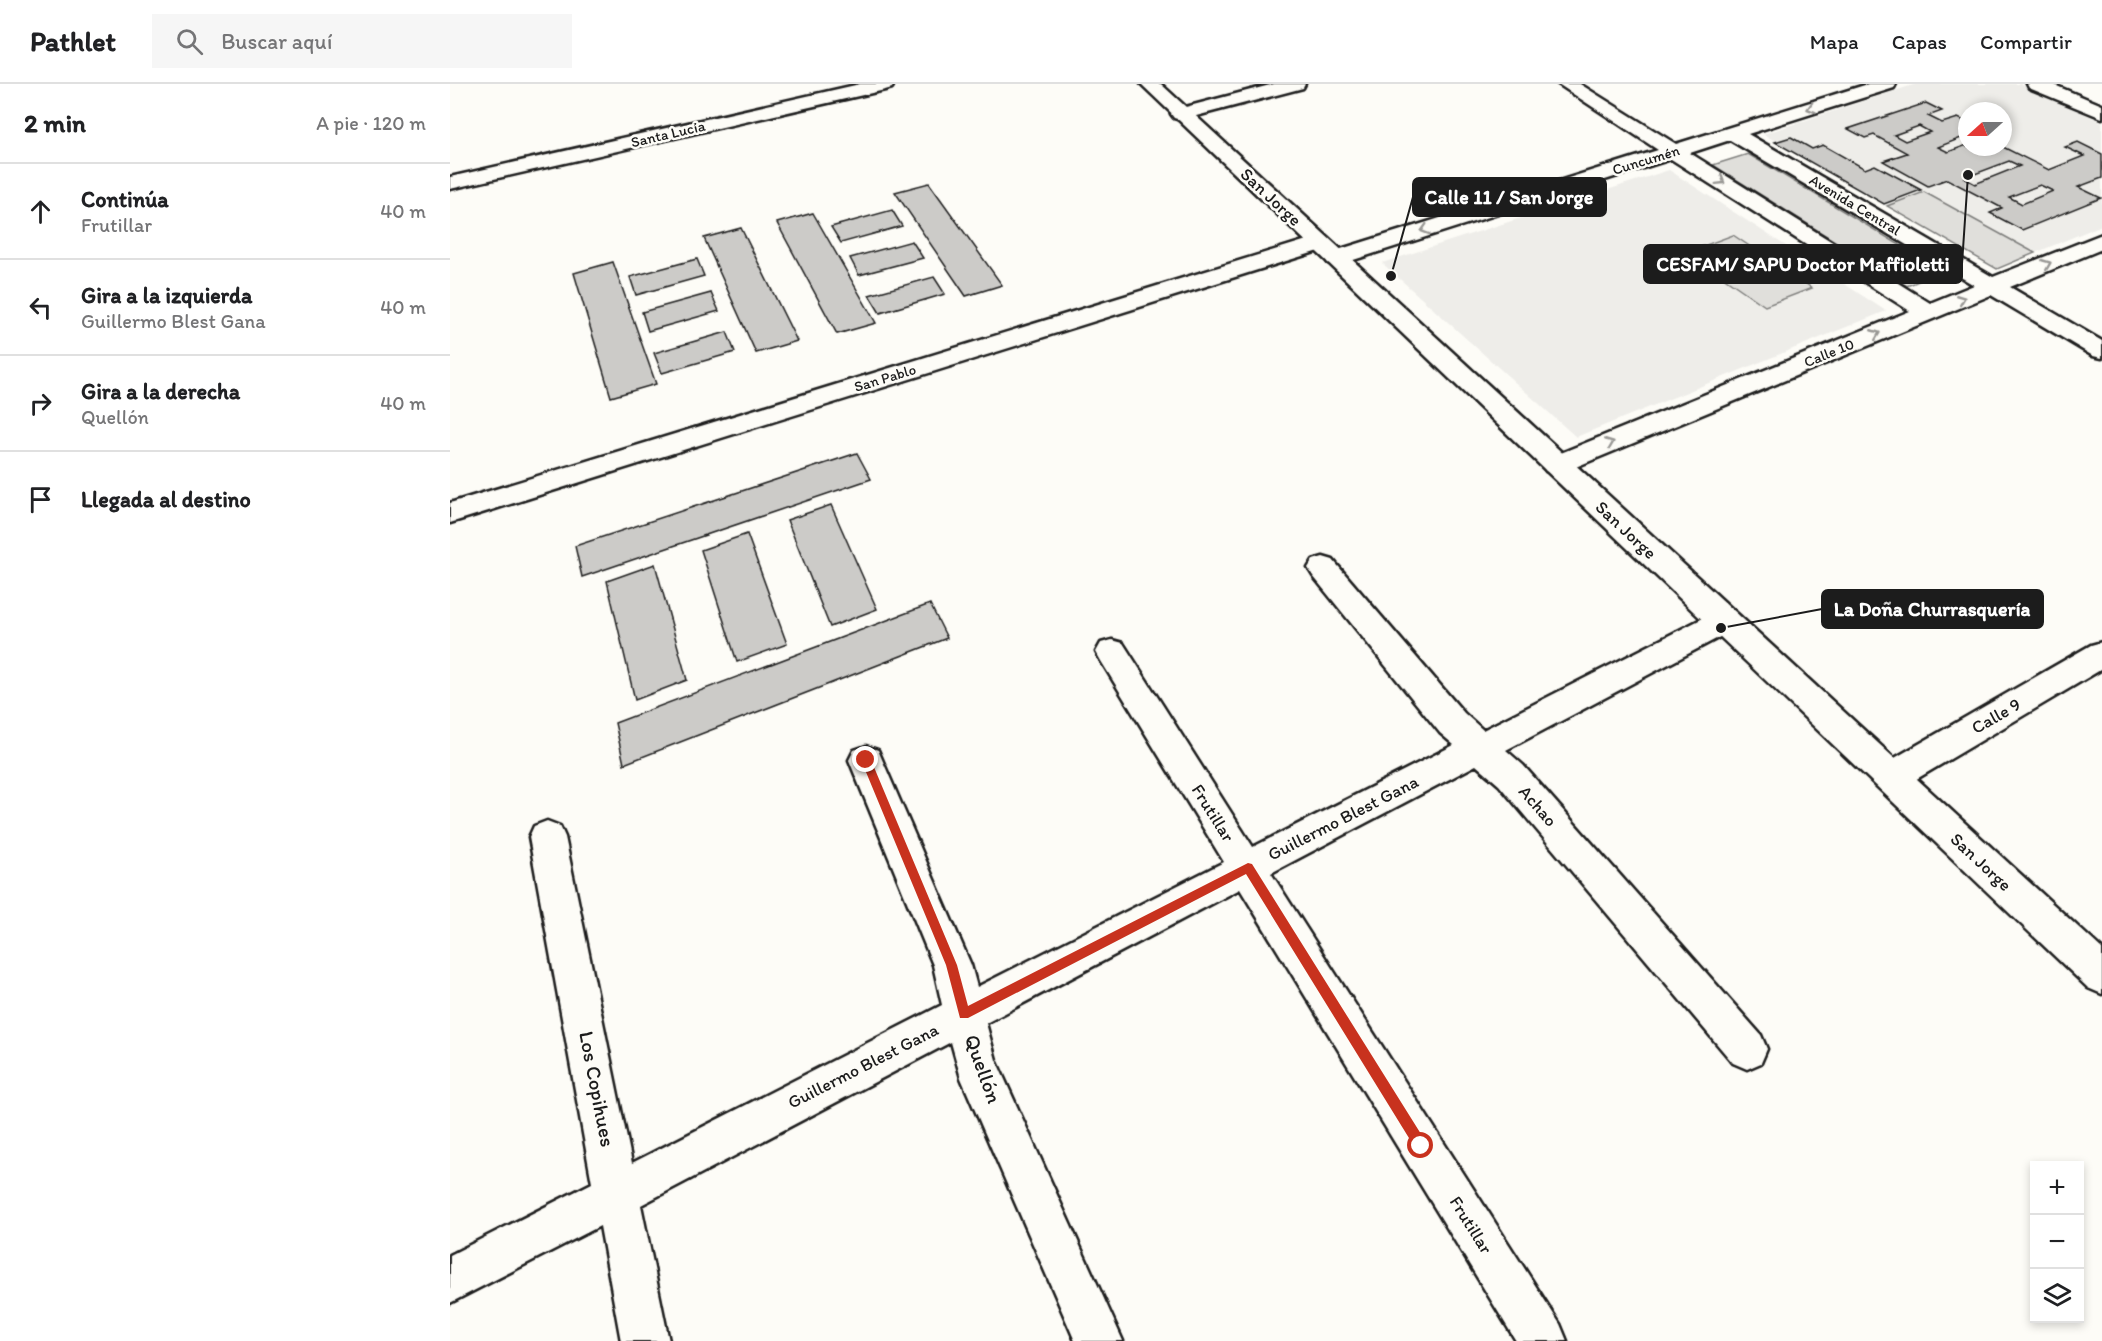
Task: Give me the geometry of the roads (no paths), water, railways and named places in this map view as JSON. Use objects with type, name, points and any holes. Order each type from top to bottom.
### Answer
[{"type":"street","name":"Santa Lucía","points":[[450,183],[885,84]]},
{"type":"street","name":"San Jorge","points":[[1150,84],[2102,975]]},
{"type":"street","points":[[1181,114],[1296,84]]},
{"type":"street","points":[[1567,84],[1929,312]]},
{"type":"street","name":"Cuncumén","points":[[1328,250],[1674,152],[1887,84]]},
{"type":"street","points":[[2036,84],[2099,107]]},
{"type":"street","name":"Avenida Central","points":[[1732,133],[2102,351]]},
{"type":"street","name":"Calle 10","points":[[1556,465],[2102,241]]},
{"type":"street","name":"San Pablo","points":[[450,513],[1328,250]]},
{"type":"street","name":"Achao","points":[[1323,568],[1452,723],[1511,775],[1747,1049]]},
{"type":"street","name":"Guillermo Blest Gana","points":[[450,1280],[1724,621]]},
{"type":"street","name":"Frutillar","points":[[1112,652],[1543,1341]]},
{"type":"street","name":"Calle 9","points":[[1891,777],[2102,654]]},
{"type":"street","name":"Quellón","points":[[866,760],[952,965],[976,1063],[1099,1341]]},
{"type":"street","name":"Los Copihues","points":[[547,837],[645,1341]]},
{"type":"place","name":"CESFAM/ SAPU Doctor Maffioletti","points":[[1968,175]]},
{"type":"place","name":"Calle 11 / San Jorge","points":[[1391,276]]},
{"type":"place","name":"La Doña Churrasquería","points":[[1721,628]]}]
